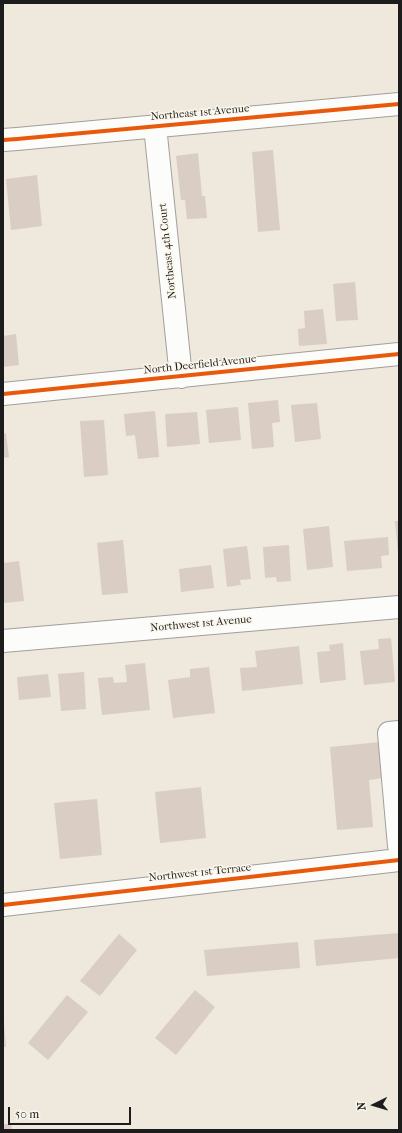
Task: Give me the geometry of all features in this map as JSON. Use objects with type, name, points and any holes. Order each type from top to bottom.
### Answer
[{"type":"street","name":"Northeast 1st Avenue","points":[[3,140],[399,104]]},
{"type":"street","name":"Northeast 4th Court","points":[[155,126],[181,377]]},
{"type":"street","name":"North Deerfield Avenue","points":[[3,394],[399,354]]},
{"type":"street","name":"Northwest 1st Avenue","points":[[3,641],[399,607]]},
{"type":"street","points":[[399,732],[389,733],[399,846]]},
{"type":"street","name":"Northwest 1st Terrace","points":[[3,905],[399,860]]},
{"type":"building","points":[[273,150],[280,230],[258,232],[252,152]]},
{"type":"building","points":[[198,153],[202,196],[205,196],[207,218],[187,219],[185,200],[181,200],[176,156]]},
{"type":"building","points":[[37,175],[42,226],[11,230],[6,179]]},
{"type":"building","points":[[355,282],[358,320],[336,321],[333,284]]},
{"type":"building","points":[[323,309],[327,344],[299,346],[298,329],[305,328],[304,311]]},
{"type":"building","points":[[16,334],[19,365],[3,367],[3,336]]},
{"type":"building","points":[[278,400],[280,422],[272,423],[274,447],[252,449],[248,403]]},
{"type":"building","points":[[317,403],[321,439],[295,442],[291,405]]},
{"type":"building","points":[[238,407],[241,440],[209,443],[206,410]]},
{"type":"building","points":[[155,411],[159,457],[138,459],[135,435],[126,436],[124,414]]},
{"type":"building","points":[[197,412],[200,444],[167,447],[165,414]]},
{"type":"building","points":[[104,420],[108,475],[84,477],[80,421]]},
{"type":"building","points":[[6,433],[9,457],[3,458],[3,434]]},
{"type":"building","points":[[395,521],[399,521],[399,552],[398,552]]},
{"type":"building","points":[[329,526],[333,567],[307,570],[303,529]]},
{"type":"building","points":[[388,537],[389,555],[381,556],[382,568],[347,571],[344,541]]},
{"type":"building","points":[[123,540],[128,593],[102,595],[97,543]]},
{"type":"building","points":[[289,545],[291,581],[277,582],[276,577],[265,578],[263,547]]},
{"type":"building","points":[[247,546],[251,579],[240,580],[241,585],[227,587],[223,549]]},
{"type":"building","points":[[19,561],[24,601],[4,603],[3,563]]},
{"type":"building","points":[[211,565],[214,588],[181,592],[179,569]]},
{"type":"building","points":[[391,638],[395,682],[364,685],[360,651],[379,649],[378,639]]},
{"type":"building","points":[[343,643],[346,680],[320,683],[317,652],[330,651],[329,645]]},
{"type":"building","points":[[299,646],[303,684],[242,691],[240,668],[257,667],[255,651]]},
{"type":"building","points":[[145,663],[150,710],[102,715],[98,678],[113,677],[114,683],[127,682],[125,665]]},
{"type":"building","points":[[209,667],[215,713],[173,718],[168,680],[190,677],[190,669]]},
{"type":"building","points":[[84,672],[86,709],[61,711],[58,674]]},
{"type":"building","points":[[48,674],[51,697],[19,700],[17,677]]},
{"type":"building","points":[[380,742],[383,778],[369,780],[373,827],[337,830],[330,747]]},
{"type":"building","points":[[201,787],[206,838],[160,843],[155,792]]},
{"type":"building","points":[[97,799],[102,855],[60,859],[54,803]]},
{"type":"building","points":[[399,933],[399,958],[316,966],[314,940]]},
{"type":"building","points":[[119,934],[137,950],[100,996],[80,981]]},
{"type":"building","points":[[298,942],[300,968],[207,976],[204,950]]},
{"type":"building","points":[[195,990],[215,1007],[176,1055],[155,1038]]},
{"type":"building","points":[[67,995],[88,1012],[48,1060],[28,1043]]},
{"type":"building","points":[[4,1023],[6,1047],[3,1047]]},
{"type":"building","points":[[3,1124],[11,1124],[12,1130],[3,1130]]},
{"type":"cycle path","points":[[3,140],[399,104]]},
{"type":"cycle path","points":[[3,394],[399,354]]},
{"type":"cycle path","points":[[3,905],[399,860]]}]
